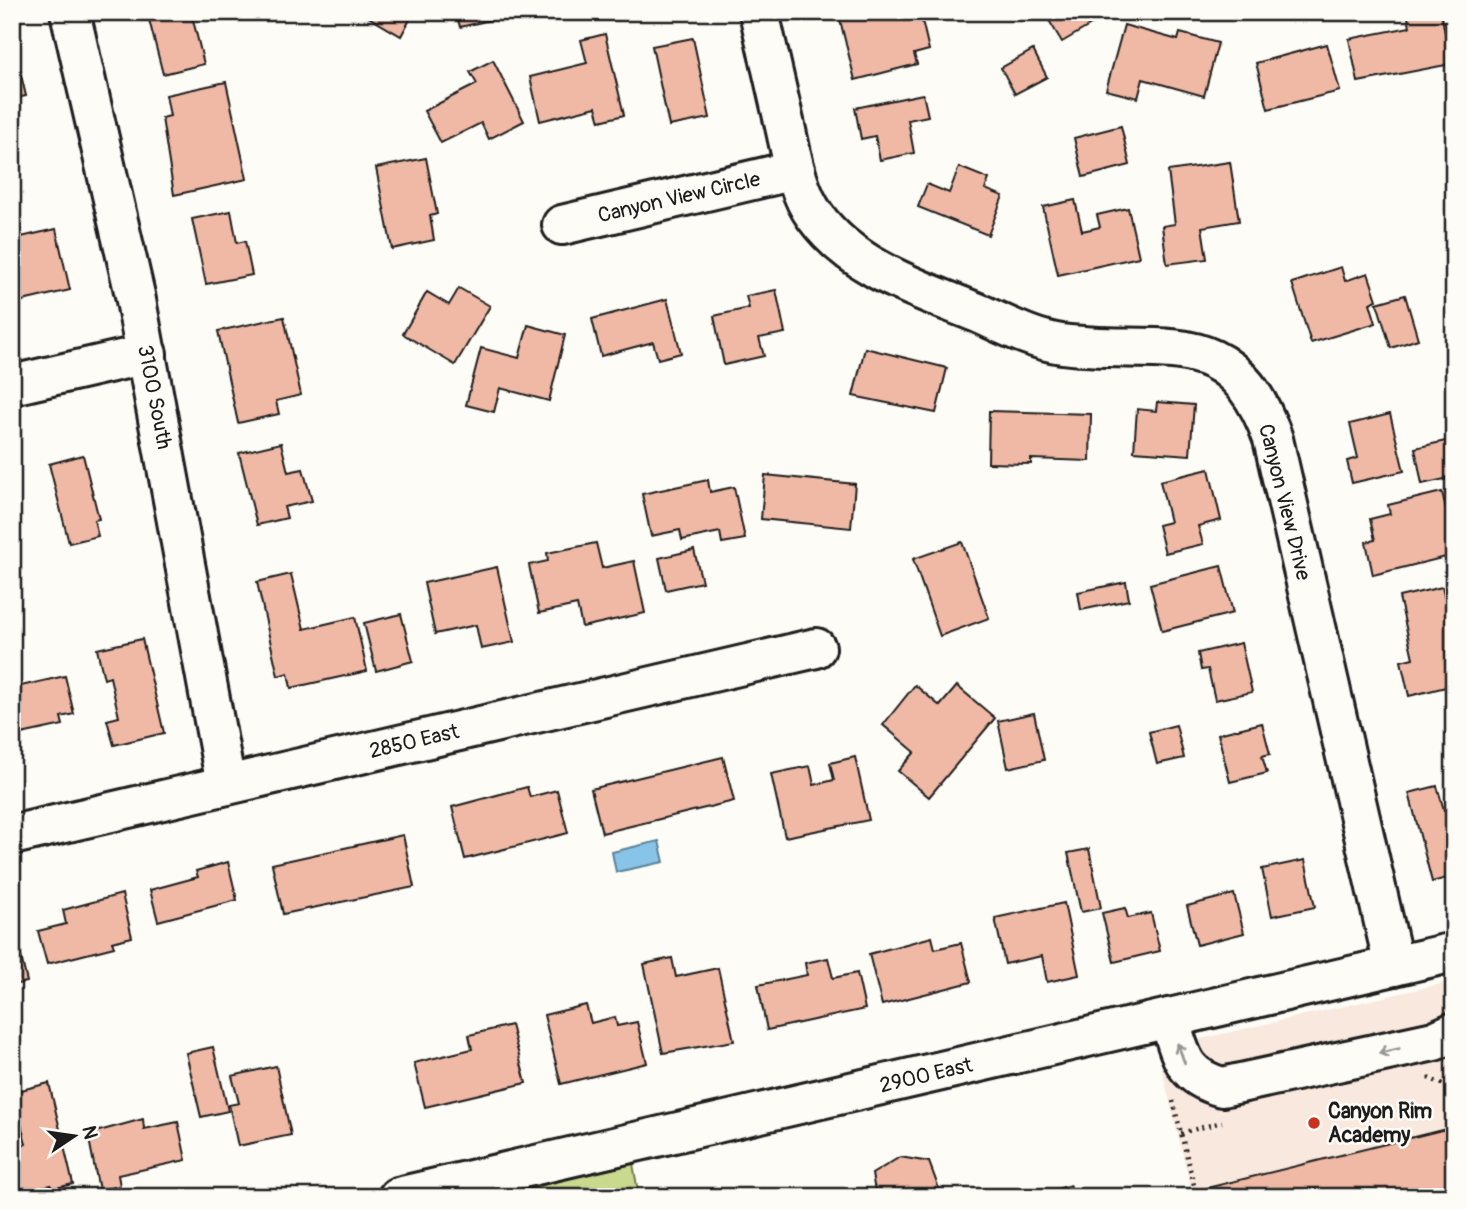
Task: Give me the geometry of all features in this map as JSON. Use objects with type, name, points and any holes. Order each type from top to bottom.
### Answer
[{"type":"street","name":"3100 South","points":[[70,12],[147,354],[226,785]]},
{"type":"street","name":"Canyon View Drive","points":[[759,12],[795,170],[804,198],[828,231],[847,248],[893,278],[1042,340],[1084,345],[1157,346],[1194,352],[1224,366],[1254,398],[1273,439],[1394,966]]},
{"type":"street","name":"Canyon View Circle","points":[[562,225],[795,170]]},
{"type":"street","points":[[12,385],[147,354]]},
{"type":"street","name":"2850 East","points":[[12,835],[816,648]]},
{"type":"street","name":"2900 East","points":[[398,1197],[1454,952]]},
{"type":"street","points":[[1169,1018],[1184,1063],[1192,1074],[1202,1082],[1222,1087],[1434,1041],[1454,1032]]},
{"type":"path","points":[[1428,1077],[1454,1089]]},
{"type":"path","points":[[1172,1097],[1197,1197]]},
{"type":"path","points":[[1181,1133],[1228,1121]]},
{"type":"shaded area","name":"Canyon Rim Academy","points":[[1454,981],[1454,1197],[1193,1197],[1157,1049]]},
{"type":"green space","points":[[632,1158],[639,1197],[480,1197]]},
{"type":"water","points":[[659,841],[664,862],[616,872],[612,852]]},
{"type":"building","points":[[147,12],[191,12],[204,64],[163,74]]},
{"type":"building","points":[[360,12],[414,12],[401,36]]},
{"type":"building","points":[[456,12],[525,12],[460,27]]},
{"type":"building","points":[[838,12],[904,12],[906,19],[921,16],[929,50],[914,54],[917,64],[855,80]]},
{"type":"building","points":[[1044,12],[1113,12],[1062,42]]},
{"type":"building","points":[[1407,12],[1441,12],[1451,64],[1358,82],[1349,39],[1410,27]]},
{"type":"building","points":[[1124,25],[1178,40],[1180,33],[1218,43],[1204,96],[1143,79],[1138,98],[1106,90]]},
{"type":"building","points":[[605,34],[624,115],[600,121],[596,107],[540,121],[530,77],[587,63],[581,40]]},
{"type":"building","points":[[12,37],[26,96],[12,99]]},
{"type":"building","points":[[693,38],[710,118],[669,126],[652,46]]},
{"type":"building","points":[[1327,44],[1340,91],[1268,109],[1256,63]]},
{"type":"building","points":[[1033,50],[1047,77],[1015,94],[1001,68]]},
{"type":"building","points":[[493,60],[524,121],[489,139],[481,123],[441,143],[424,111],[477,84],[470,72]]},
{"type":"building","points":[[226,82],[247,179],[174,195],[162,118],[170,116],[166,95]]},
{"type":"building","points":[[923,94],[928,116],[908,120],[914,153],[880,160],[875,136],[861,139],[855,108]]},
{"type":"building","points":[[1121,126],[1130,165],[1083,177],[1074,138]]},
{"type":"building","points":[[426,158],[437,214],[430,216],[434,240],[392,249],[376,168]]},
{"type":"building","points":[[1230,162],[1239,221],[1202,227],[1207,259],[1167,264],[1162,226],[1175,224],[1168,171]]},
{"type":"building","points":[[959,167],[989,179],[985,189],[1003,196],[988,235],[918,207],[927,184],[949,193]]},
{"type":"building","points":[[1075,200],[1082,231],[1100,227],[1097,215],[1128,208],[1139,257],[1058,275],[1043,207]]},
{"type":"building","points":[[231,211],[237,243],[245,241],[252,275],[206,284],[192,219]]},
{"type":"building","points":[[56,229],[70,290],[18,302],[12,279],[12,239]]},
{"type":"building","points":[[1341,267],[1345,281],[1368,273],[1377,300],[1370,303],[1376,323],[1311,343],[1292,283]]},
{"type":"building","points":[[459,288],[490,306],[455,365],[403,334],[427,292],[449,305]]},
{"type":"building","points":[[776,290],[785,333],[759,338],[764,356],[724,365],[714,316],[749,308],[746,296]]},
{"type":"building","points":[[1405,295],[1418,339],[1391,348],[1377,303]]},
{"type":"building","points":[[667,299],[681,353],[658,359],[653,342],[601,356],[592,319]]},
{"type":"building","points":[[284,317],[301,395],[276,401],[279,414],[238,423],[218,331]]},
{"type":"building","points":[[528,325],[565,335],[549,401],[500,388],[494,412],[466,405],[481,348],[519,358]]},
{"type":"building","points":[[865,348],[947,368],[936,413],[853,396]]},
{"type":"building","points":[[1157,402],[1194,405],[1190,455],[1134,451],[1137,409],[1156,411]]},
{"type":"building","points":[[989,411],[1091,414],[1090,461],[1031,459],[1031,464],[988,463]]},
{"type":"building","points":[[1390,414],[1404,471],[1352,483],[1347,461],[1358,458],[1350,424]]},
{"type":"building","points":[[1454,439],[1454,477],[1422,484],[1415,448]]},
{"type":"building","points":[[281,443],[288,472],[303,469],[312,501],[284,507],[287,518],[257,525],[239,453]]},
{"type":"building","points":[[83,455],[99,519],[94,520],[98,536],[69,543],[49,464]]},
{"type":"building","points":[[1209,469],[1221,520],[1198,526],[1203,544],[1165,553],[1158,525],[1170,522],[1160,481]]},
{"type":"building","points":[[765,475],[855,484],[851,528],[761,519]]},
{"type":"building","points":[[708,480],[710,492],[734,487],[745,539],[722,543],[720,532],[682,540],[680,530],[651,536],[642,494]]},
{"type":"building","points":[[1442,492],[1454,542],[1454,555],[1373,575],[1366,542],[1375,540],[1370,519],[1390,514],[1388,505]]},
{"type":"building","points":[[962,542],[989,618],[940,636],[913,559]]},
{"type":"building","points":[[596,543],[602,568],[634,561],[645,613],[582,627],[577,605],[539,613],[529,565],[548,561],[547,553]]},
{"type":"building","points":[[694,550],[702,582],[666,590],[659,558]]},
{"type":"building","points":[[1221,566],[1233,613],[1162,631],[1150,584]]},
{"type":"building","points":[[497,567],[514,642],[481,649],[476,625],[435,634],[424,583]]},
{"type":"building","points":[[291,574],[304,629],[355,617],[367,671],[291,688],[288,673],[278,676],[257,582]]},
{"type":"building","points":[[1126,582],[1129,600],[1081,610],[1078,592]]},
{"type":"building","points":[[1442,587],[1451,623],[1454,622],[1454,685],[1409,696],[1401,661],[1413,658],[1399,597]]},
{"type":"building","points":[[401,614],[413,661],[376,671],[364,623]]},
{"type":"building","points":[[142,639],[164,733],[114,745],[107,720],[119,717],[110,677],[104,679],[97,649]]},
{"type":"building","points":[[1241,643],[1252,692],[1215,700],[1208,669],[1201,670],[1198,653]]},
{"type":"building","points":[[65,676],[74,714],[61,717],[63,725],[12,736],[12,688]]},
{"type":"building","points":[[915,685],[940,706],[957,686],[995,718],[929,797],[898,771],[915,752],[883,725]]},
{"type":"building","points":[[1034,713],[1044,760],[1008,768],[998,721]]},
{"type":"building","points":[[1262,723],[1270,754],[1262,756],[1267,773],[1230,782],[1218,734]]},
{"type":"building","points":[[1176,725],[1184,758],[1157,764],[1149,732]]},
{"type":"building","points":[[723,757],[734,801],[602,833],[591,789]]},
{"type":"building","points":[[855,757],[869,820],[785,837],[771,774],[810,766],[814,785],[834,780],[830,763]]},
{"type":"building","points":[[1437,786],[1444,810],[1451,808],[1454,817],[1454,876],[1432,882],[1409,793]]},
{"type":"building","points":[[527,787],[530,797],[557,790],[568,833],[465,859],[452,807]]},
{"type":"building","points":[[403,835],[414,887],[283,914],[272,864]]},
{"type":"building","points":[[1089,849],[1101,908],[1081,912],[1068,853]]},
{"type":"building","points":[[1305,860],[1315,907],[1272,916],[1262,869]]},
{"type":"building","points":[[228,862],[237,900],[158,921],[150,890],[198,877],[196,871]]},
{"type":"building","points":[[122,894],[132,937],[112,942],[114,947],[47,964],[38,931],[66,924],[63,910]]},
{"type":"building","points":[[1234,894],[1244,933],[1197,945],[1187,906]]},
{"type":"building","points":[[1064,903],[1079,975],[1047,982],[1042,956],[1005,964],[995,918]]},
{"type":"building","points":[[1125,908],[1128,918],[1151,913],[1160,951],[1114,962],[1102,913]]},
{"type":"building","points":[[12,918],[27,982],[12,985]]},
{"type":"building","points":[[932,937],[935,949],[961,943],[971,982],[882,1005],[869,954]]},
{"type":"building","points":[[672,958],[676,977],[718,968],[734,1041],[663,1053],[644,964]]},
{"type":"building","points":[[828,958],[833,978],[857,973],[865,1009],[767,1030],[758,985],[807,975],[805,963]]},
{"type":"building","points":[[586,1005],[591,1023],[615,1017],[617,1026],[637,1022],[647,1063],[561,1084],[544,1015]]},
{"type":"building","points":[[511,1025],[526,1083],[425,1107],[414,1063],[472,1049],[469,1035]]},
{"type":"building","points":[[213,1047],[228,1111],[201,1117],[186,1053]]},
{"type":"building","points":[[276,1066],[291,1135],[238,1146],[229,1105],[239,1103],[232,1076]]},
{"type":"building","points":[[49,1083],[73,1184],[52,1189],[51,1185],[12,1194],[12,1147],[26,1144],[13,1092]]},
{"type":"building","points":[[143,1119],[144,1129],[178,1122],[186,1160],[118,1175],[120,1186],[99,1190],[88,1134]]},
{"type":"building","name":"Canyon Rim Academy","points":[[1454,1127],[1454,1197],[1209,1197],[1207,1188]]},
{"type":"building","points":[[900,1157],[929,1162],[942,1197],[876,1197],[872,1174]]},
{"type":"building","points":[[1070,1185],[1073,1197],[1032,1197]]},
{"type":"place","name":"Canyon Rim Academy","points":[[1314,1123]]}]
